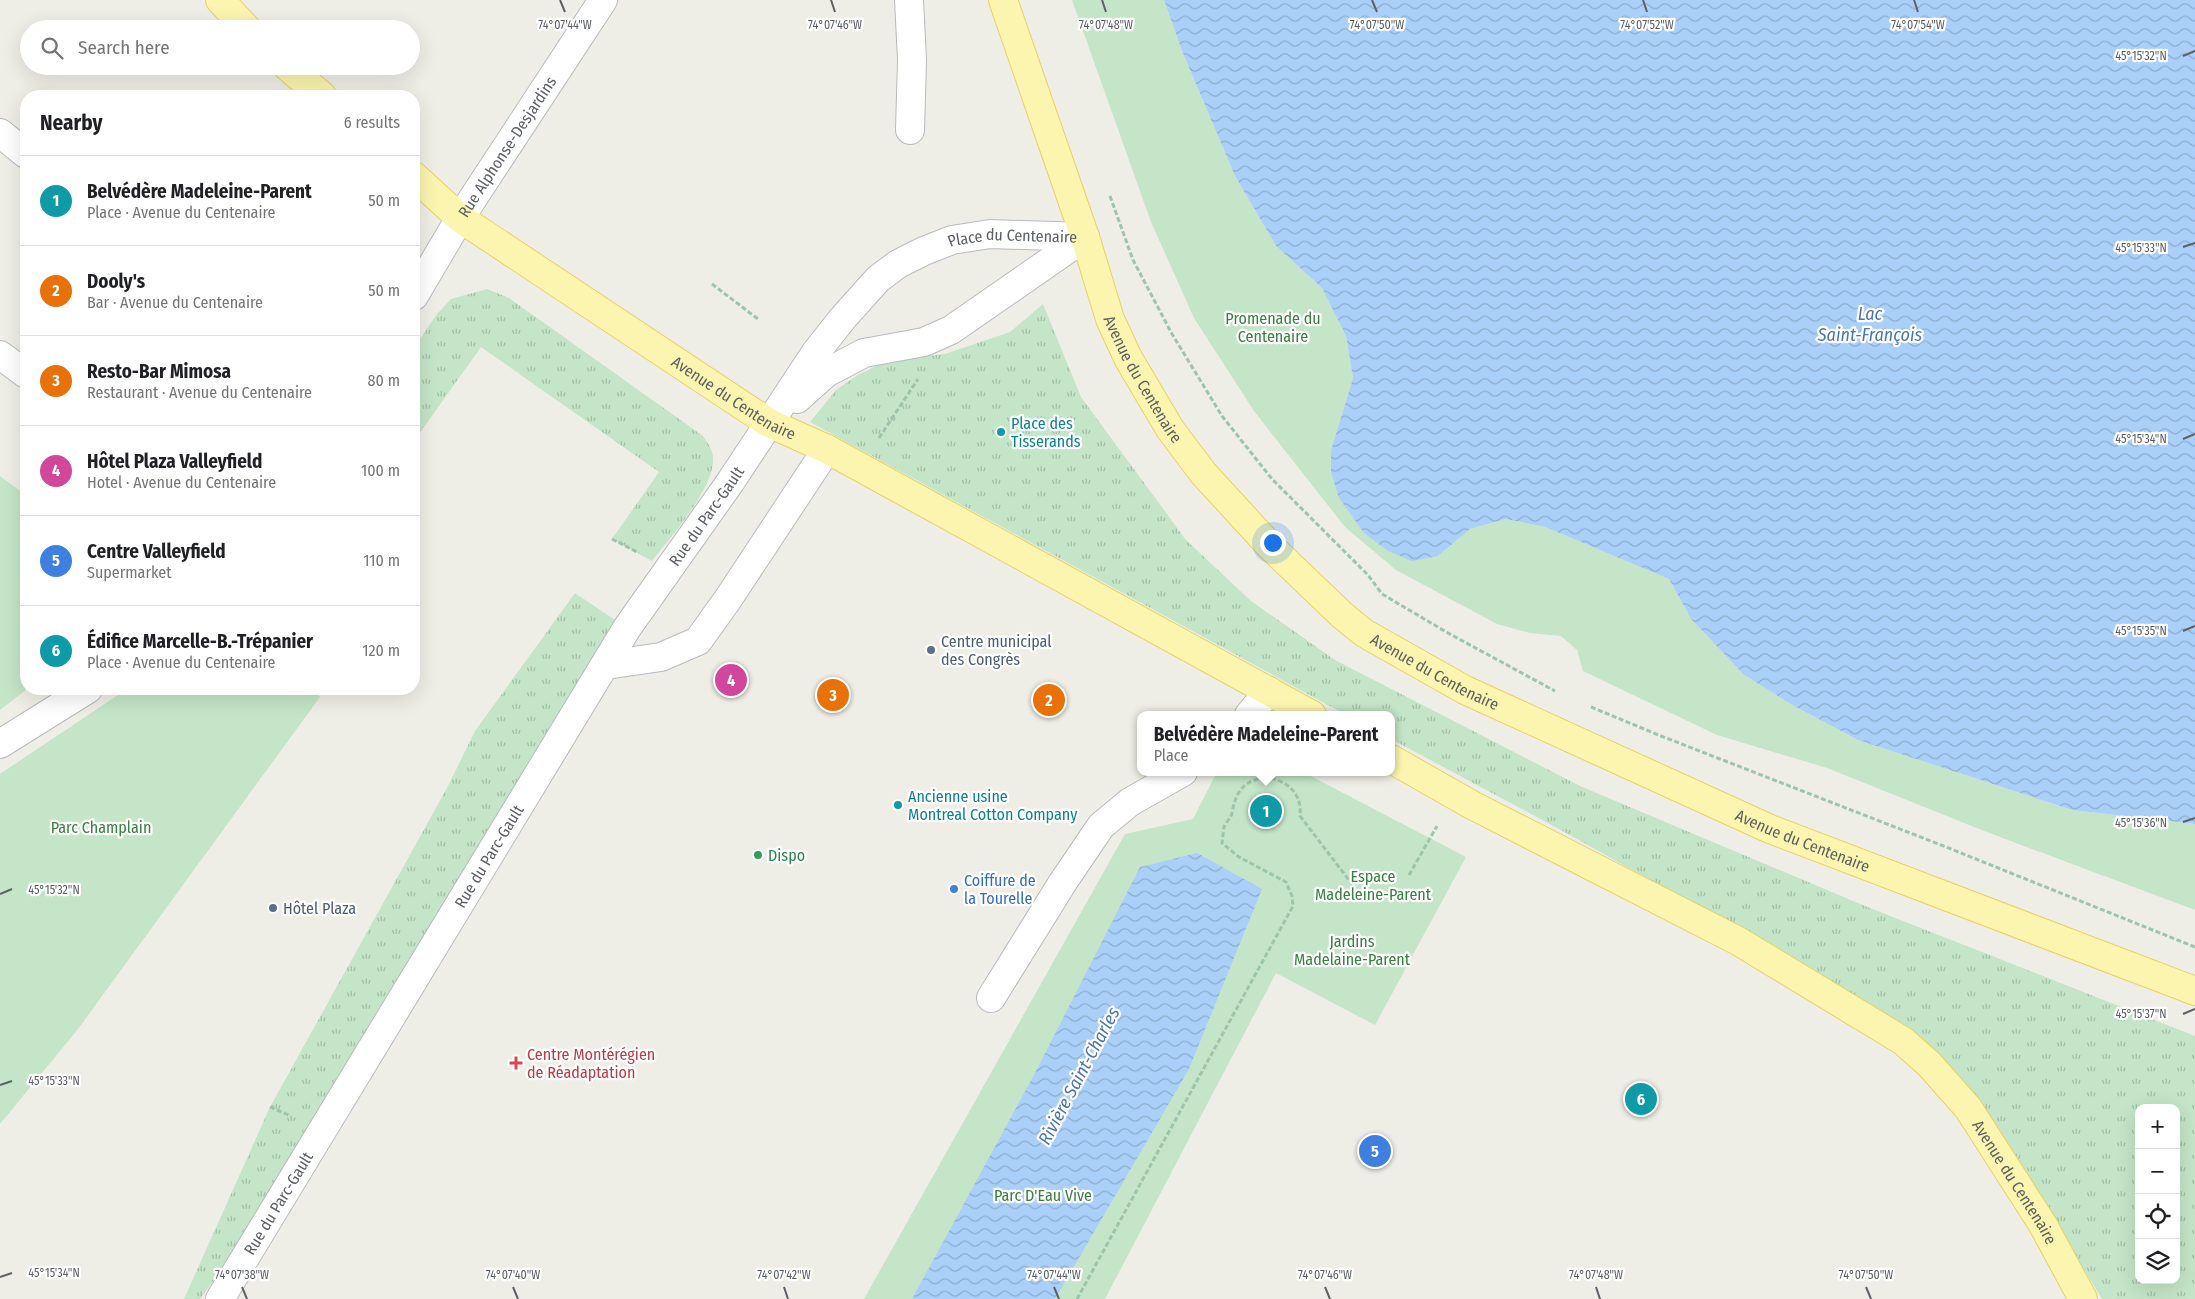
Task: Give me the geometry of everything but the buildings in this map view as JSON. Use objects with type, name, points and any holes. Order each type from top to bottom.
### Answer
[{"type":"main road","points":[[220,0],[239,20]]},
{"type":"main road","name":"Avenue du Centenaire","points":[[1003,0],[1085,236],[1110,319],[1128,358],[1170,429],[1203,473],[1271,547],[1342,615],[1364,633],[1465,690],[1770,829],[2195,991]]},
{"type":"main road","points":[[298,75],[315,90]]},
{"type":"main road","name":"Avenue du Centenaire","points":[[420,181],[460,218],[769,423],[827,449],[1305,711]]},
{"type":"main road","name":"Avenue du Centenaire","points":[[1395,761],[1480,809],[1738,941],[1903,1041],[1929,1064],[1968,1108],[2043,1225],[2083,1299]]},
{"type":"street","name":"Rue Alphonse-Desjardins","points":[[420,286],[460,218],[603,0]]},
{"type":"street","points":[[910,0],[912,60],[910,130]]},
{"type":"street","points":[[0,133],[20,149]]},
{"type":"street","name":"Place du Centenaire","points":[[769,423],[816,352],[843,318],[878,279],[898,264],[952,240],[990,234],[1085,236]]},
{"type":"street","name":"Place du Centenaire","points":[[769,423],[826,373],[864,353],[924,342],[951,330],[1085,236]]},
{"type":"street","points":[[0,355],[20,370]]},
{"type":"street","name":"Rue du Parc-Gault","points":[[220,1299],[627,628],[731,481],[769,423]]},
{"type":"street","points":[[606,664],[661,657],[698,641],[827,449]]},
{"type":"street","points":[[1252,711],[1269,691]]},
{"type":"street","points":[[0,744],[78,695]]},
{"type":"street","points":[[991,998],[1063,882],[1101,826],[1130,802],[1176,776]]},
{"type":"path","points":[[1109,195],[1133,260],[1172,334],[1222,416],[1272,479],[1368,575],[1382,594],[1448,633],[1557,692]]},
{"type":"path","points":[[712,284],[758,319]]},
{"type":"path","points":[[612,539],[644,556]]},
{"type":"path","points":[[1582,703],[2195,947]]},
{"type":"path","points":[[1077,1299],[1292,906],[1292,896],[1286,882],[1239,857],[1222,843],[1224,828],[1232,814],[1232,806],[1242,788],[1260,778],[1280,780],[1290,787],[1297,796],[1300,816],[1352,884]]},
{"type":"path","points":[[1409,875],[1437,826]]},
{"type":"green space","name":"Promenade du Centenaire","points":[[1072,0],[1164,0],[1182,51],[1235,176],[1276,246],[1322,288],[1346,336],[1353,378],[1331,450],[1438,556],[1470,529],[1506,519],[1545,527],[1669,579],[1691,619],[1743,674],[1792,705],[1858,740],[2072,810],[2195,824],[2195,910],[1984,831],[1827,768],[1717,735],[1583,671],[1577,650],[1561,636],[1530,633],[1497,624],[1396,570],[1345,527],[1254,411],[1194,318],[1151,222]]},
{"type":"green space","points":[[487,289],[509,298],[703,436],[712,452],[713,464],[709,478],[692,509],[652,561],[612,539],[659,472],[481,347],[420,433],[420,339],[437,314],[451,299]]},
{"type":"green space","points":[[1043,304],[1081,397],[1186,540],[1251,601],[1335,660],[1580,786],[1865,906],[2195,1036],[2195,1299],[2102,1299],[1994,1122],[1945,1060],[1857,996],[1559,829],[1395,741],[1395,711],[1339,711],[810,422],[836,390],[858,375],[886,361],[945,354],[1010,332]]},
{"type":"green space","points":[[0,476],[20,491],[20,694],[0,710]]},
{"type":"green space","points":[[575,593],[627,628],[322,1130],[200,1299],[184,1299],[270,1107],[447,788],[475,731]]},
{"type":"green space","name":"Parc Champlain","points":[[118,695],[318,695],[320,697],[78,1029],[0,1124],[0,774]]},
{"type":"green space","name":"Parc D'Eau Vive","points":[[1215,776],[1311,776],[1466,857],[1375,1025],[1276,973],[1105,1299],[864,1299],[1125,834],[1193,819]]},
{"type":"water","name":"Lac Saint-François","points":[[1164,0],[2195,0],[2195,824],[2072,810],[1858,740],[1792,705],[1743,674],[1691,619],[1669,579],[1545,527],[1506,519],[1470,529],[1438,556],[1412,561],[1388,551],[1364,533],[1339,498],[1331,472],[1331,450],[1353,378],[1346,336],[1322,288],[1276,246],[1235,176],[1182,51]]},
{"type":"water","name":"Rivière Saint-Charles","points":[[1197,853],[1262,889],[1189,1069],[1055,1299],[912,1299],[1035,1073],[1140,867]]},
{"type":"place","name":"Place des Tisserands","points":[[1001,432]]},
{"type":"place","name":"Centre municipal des Congrès","points":[[931,650]]},
{"type":"place","name":"Hôtel Plaza Valleyfield","points":[[731,680]]},
{"type":"place","name":"Resto-Bar Mimosa","points":[[833,695]]},
{"type":"place","name":"Dooly's","points":[[1049,700]]},
{"type":"place","name":"Ancienne usine Montreal Cotton Company","points":[[898,805]]},
{"type":"place","name":"Belvédère Madeleine-Parent","points":[[1266,811]]},
{"type":"place","name":"Dispo","points":[[758,855]]},
{"type":"place","name":"Coiffure de la Tourelle","points":[[954,889]]},
{"type":"place","name":"Hôtel Plaza","points":[[273,908]]},
{"type":"place","name":"Centre Montérégien de Réadaptation","points":[[516,1063]]},
{"type":"place","name":"Édifice Marcelle-B.-Trépanier","points":[[1641,1099]]},
{"type":"place","name":"Centre Valleyfield","points":[[1375,1151]]},
{"type":"park label","name":"Espace Madeleine-Parent","points":[[1373,885]]},
{"type":"park label","name":"Jardins Madelaine-Parent","points":[[1352,950]]}]
